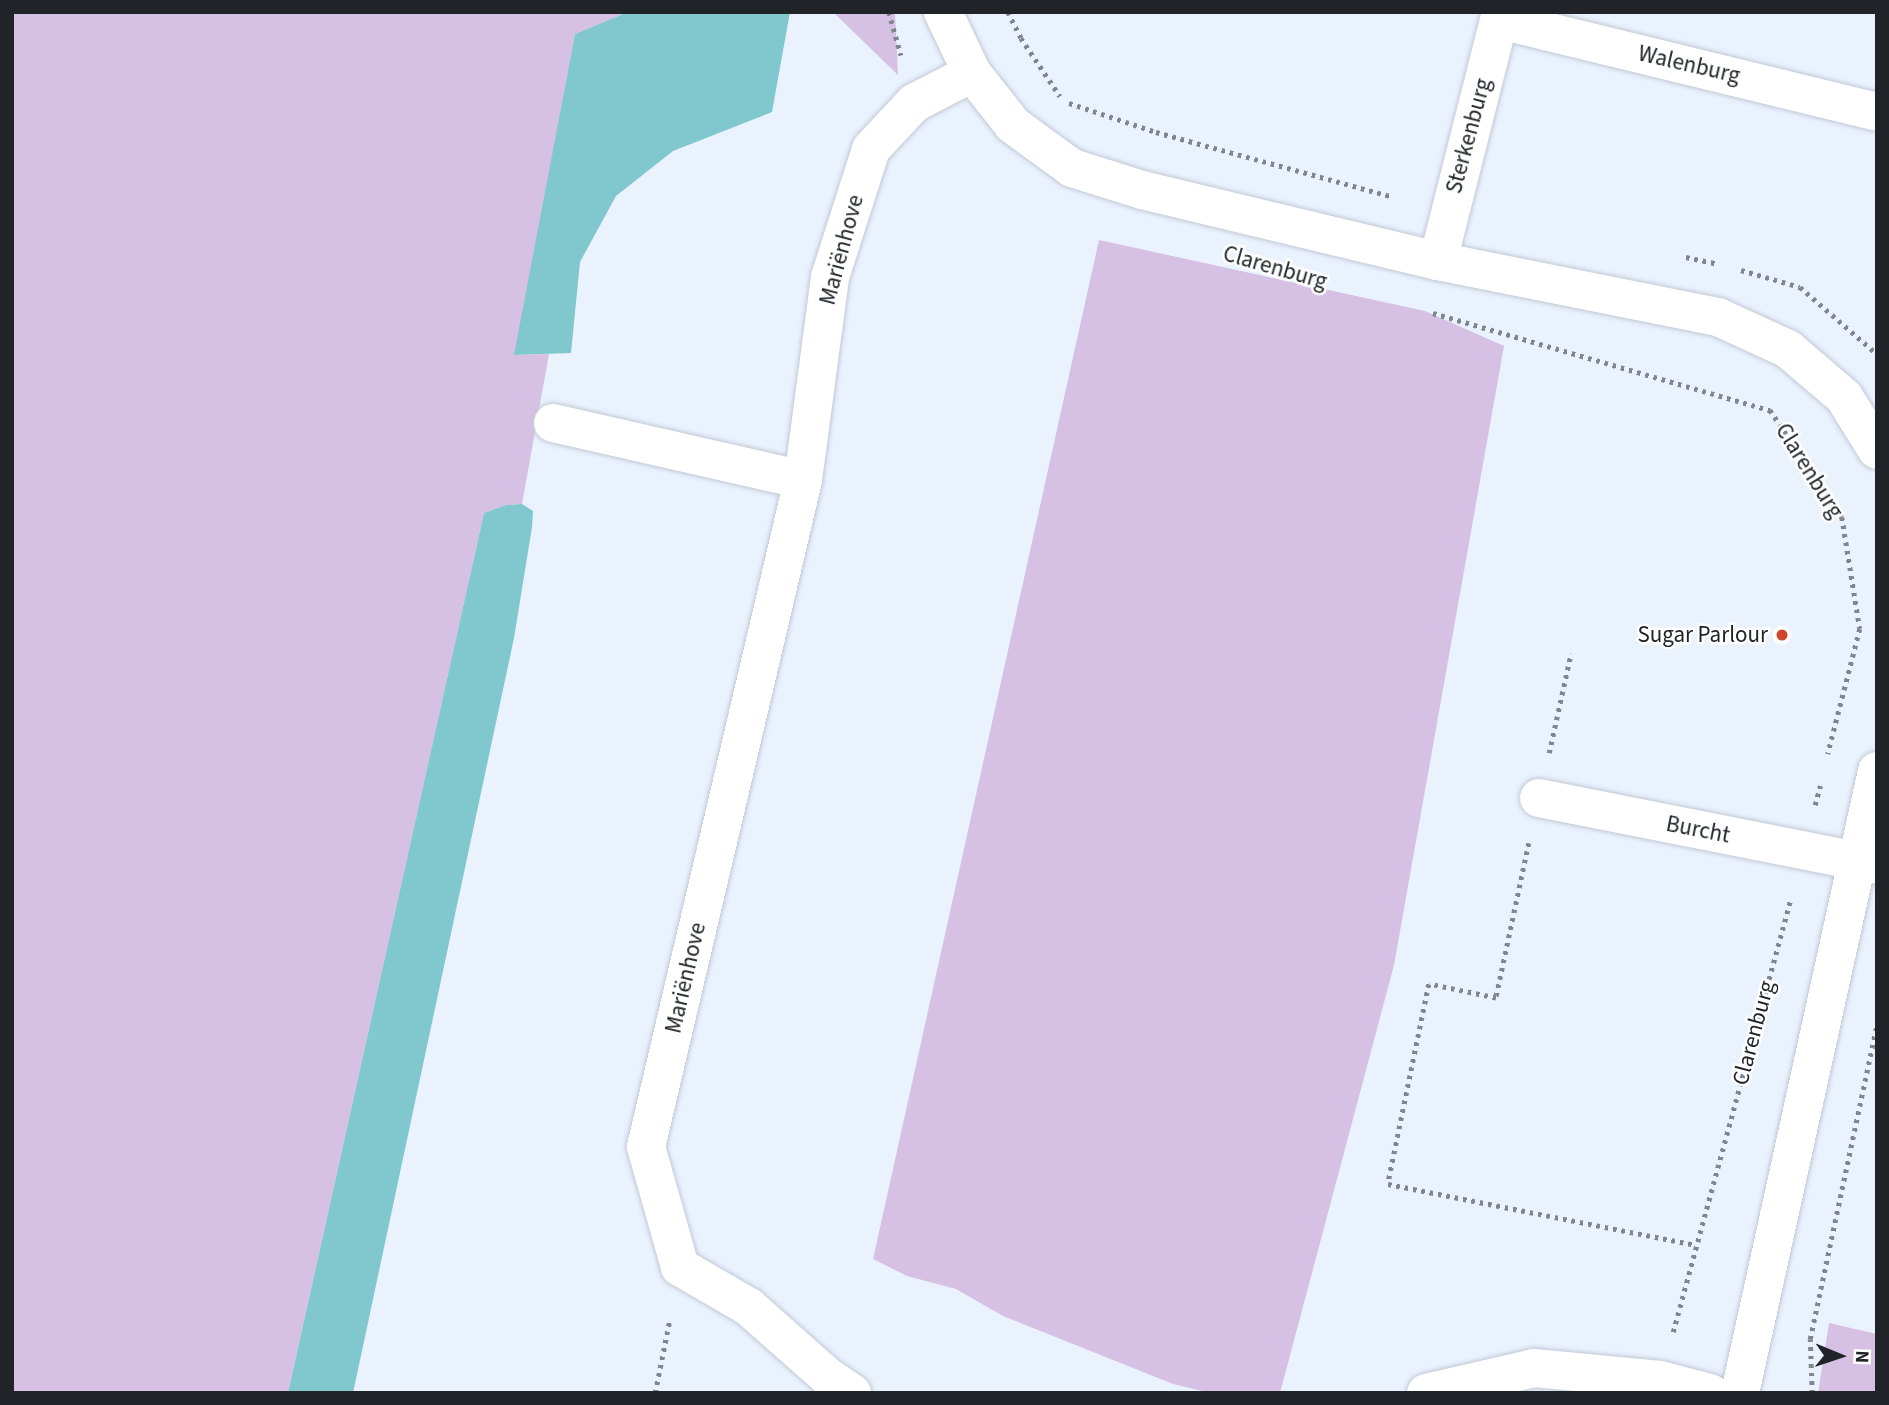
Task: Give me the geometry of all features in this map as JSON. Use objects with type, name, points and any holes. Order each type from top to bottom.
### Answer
[{"type":"street","name":"Clarenburg","points":[[943,12],[972,73],[1013,125],[1072,168],[1142,190],[1438,261],[1718,317],[1788,349],[1844,397],[1877,450]]},
{"type":"street","name":"Walenburg","points":[[1501,16],[1877,112]]},
{"type":"street","name":"Sterkenburg","points":[[1438,261],[1501,16]]},
{"type":"street","name":"Mariënhove","points":[[680,1267],[646,1147],[803,480],[830,277],[871,149],[914,103],[972,73]]},
{"type":"street","points":[[553,424],[803,480]]},
{"type":"street","points":[[1740,1393],[1867,863],[1877,771]]},
{"type":"street","name":"Burcht","points":[[1539,798],[1867,863]]},
{"type":"street","points":[[680,1267],[749,1307],[828,1377],[852,1393]]},
{"type":"street","points":[[1426,1393],[1534,1368],[1660,1380],[1710,1393]]},
{"type":"path","points":[[889,12],[914,103]]},
{"type":"path","name":"Clarenburg","points":[[1425,311],[1770,410],[1842,517],[1860,629],[1827,759]]},
{"type":"path","points":[[1571,653],[1496,998],[1429,984],[1388,1184],[1696,1245]]},
{"type":"path","name":"Clarenburg","points":[[1660,1380],[1824,772]]},
{"type":"path","points":[[1812,1393],[1810,1339],[1877,1023]]},
{"type":"path","points":[[655,1393],[680,1267]]},
{"type":"shaded area","points":[[12,12],[628,12],[575,34],[515,355],[549,354],[522,504],[506,505],[484,513],[288,1393],[12,1393]]},
{"type":"shaded area","points":[[833,12],[895,12],[898,75]]},
{"type":"shaded area","points":[[1099,240],[1425,311],[1504,346],[1394,965],[1280,1393],[1211,1393],[1173,1384],[1003,1316],[956,1289],[907,1276],[873,1259]]},
{"type":"shaded area","points":[[1829,1323],[1877,1334],[1877,1393],[1818,1393]]},
{"type":"water","points":[[628,12],[790,12],[772,112],[673,151],[616,196],[580,262],[571,353],[514,355],[575,34]]},
{"type":"water","points":[[522,504],[533,511],[514,638],[353,1393],[288,1393],[484,513],[506,505]]},
{"type":"place","name":"Sugar Parlour","points":[[1782,635]]}]
